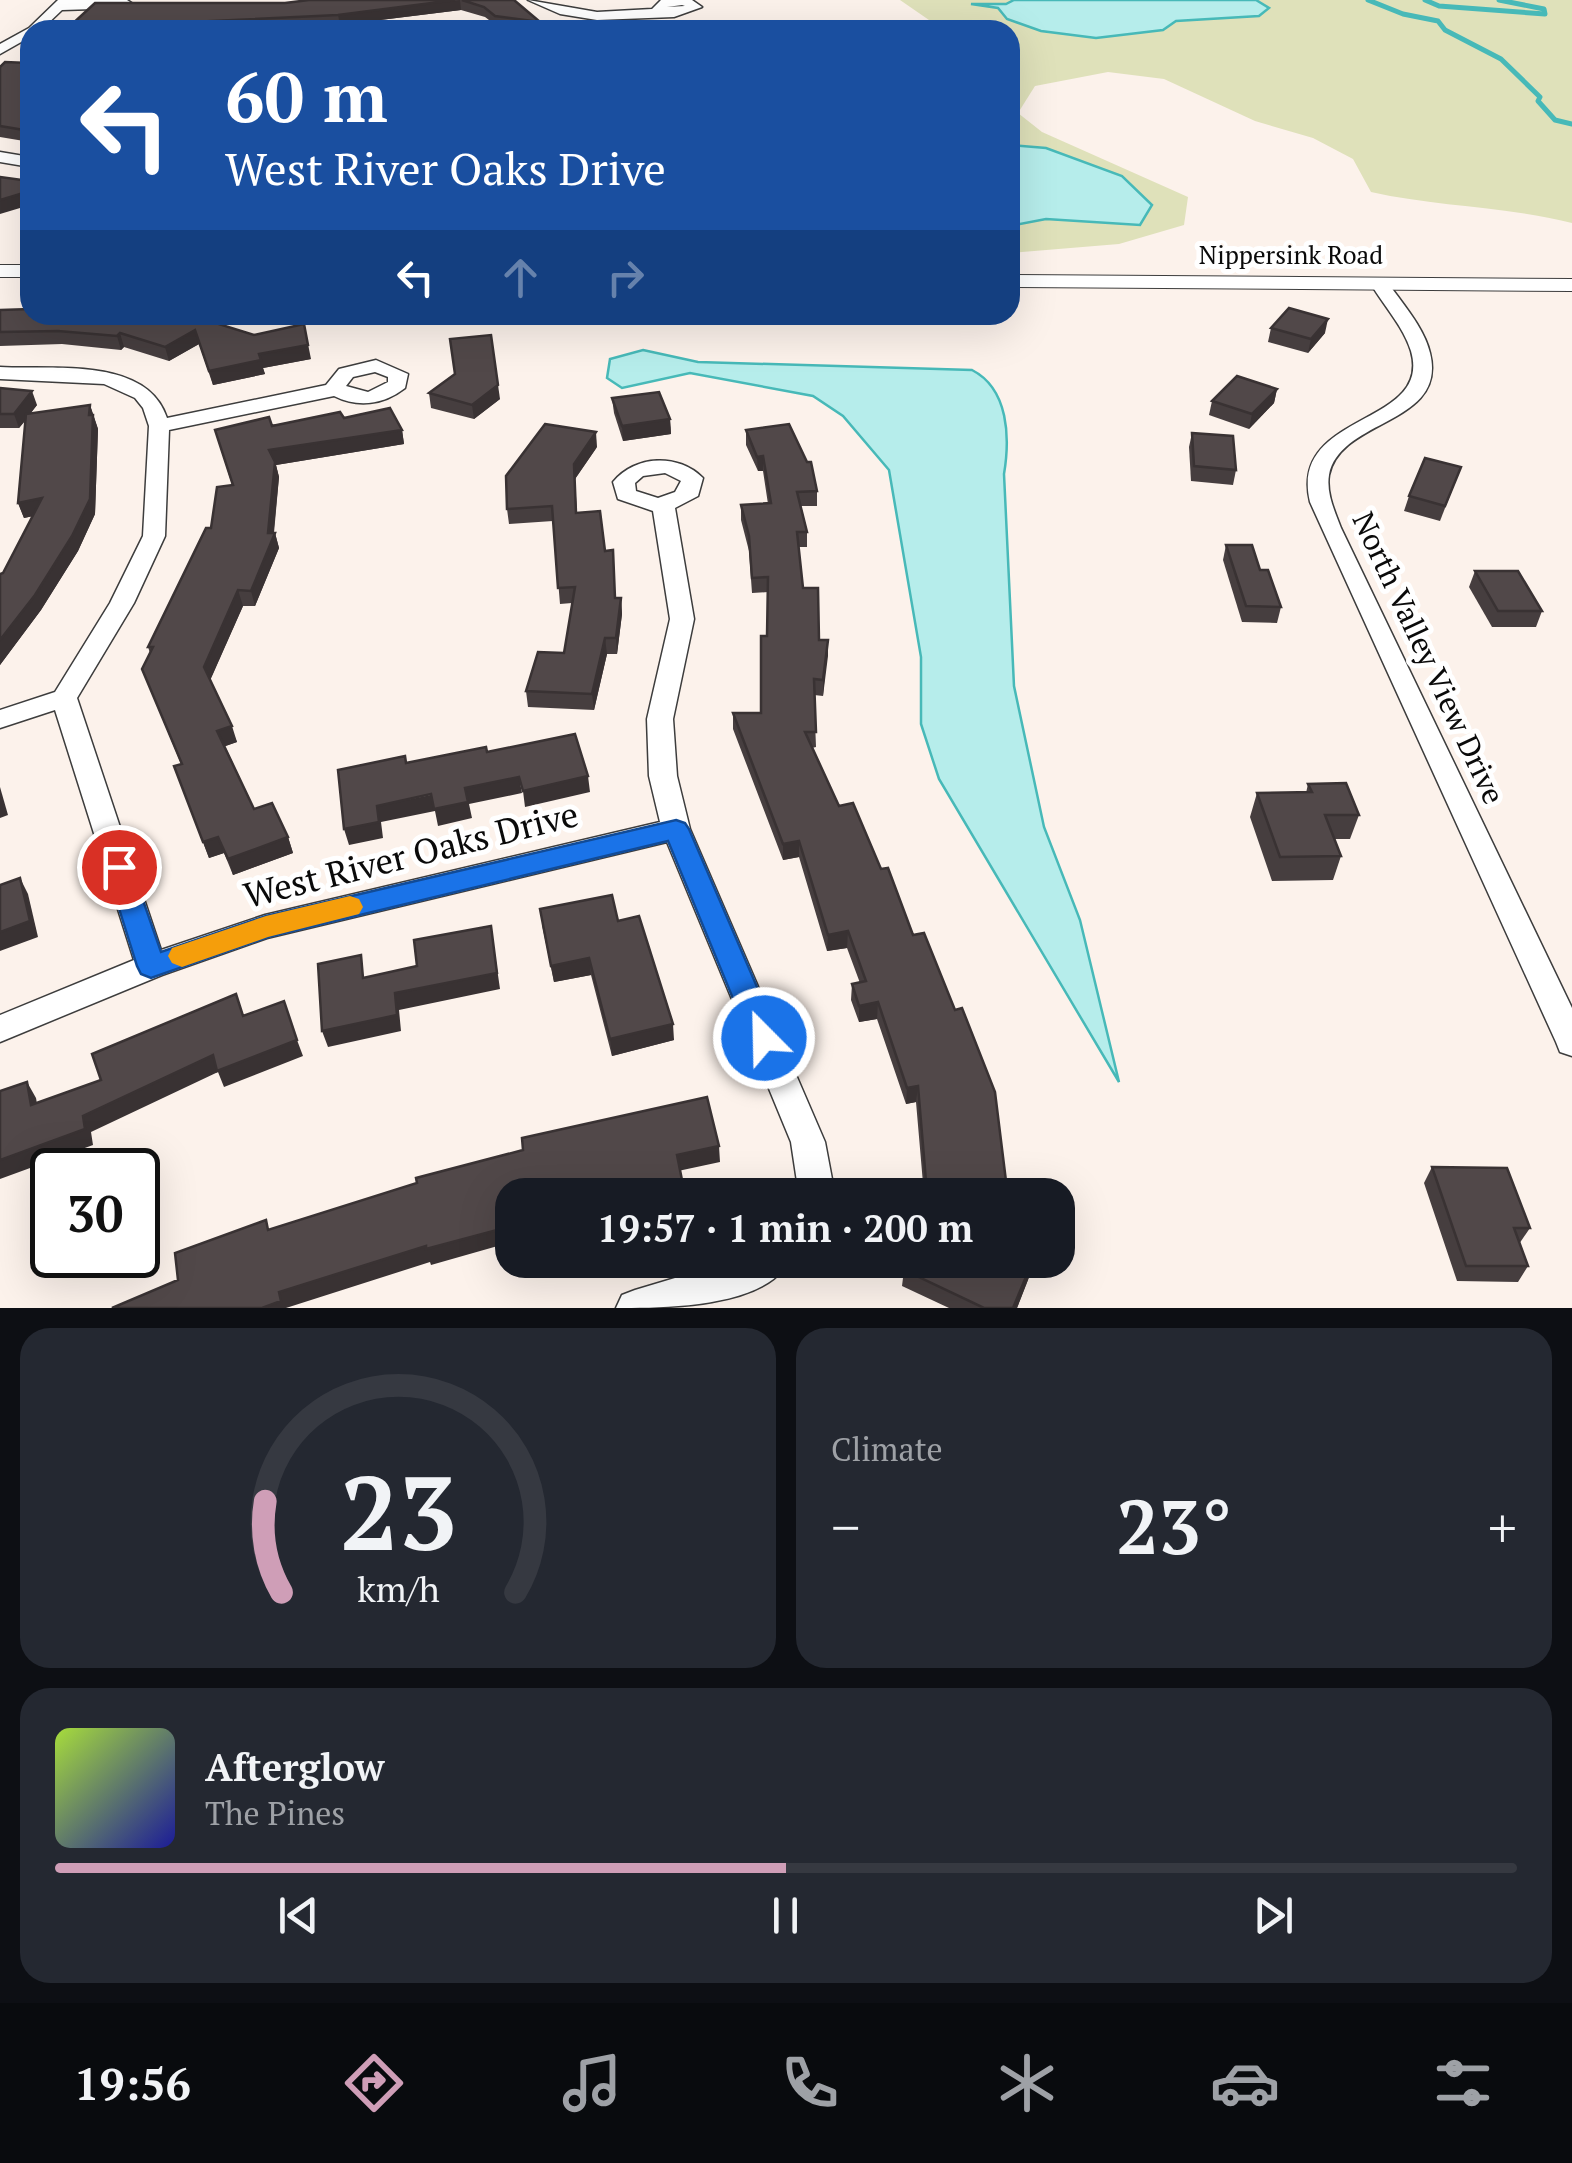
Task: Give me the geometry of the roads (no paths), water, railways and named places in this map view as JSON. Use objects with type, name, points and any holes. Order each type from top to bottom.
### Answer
[{"type":"street","points":[[534,0],[594,20]]},
{"type":"street","points":[[44,20],[63,3],[138,4]]},
{"type":"street","points":[[620,20],[663,12]]},
{"type":"street","points":[[0,60],[20,62]]},
{"type":"street","name":"Nippersink Road","points":[[1020,281],[1572,285]]},
{"type":"street","name":"North Valley View Drive","points":[[1380,284],[1421,353],[1423,374],[1418,391],[1400,408],[1329,451],[1318,472],[1319,494],[1330,528],[1572,1042]]},
{"type":"street","points":[[0,372],[108,378],[142,394],[153,407],[159,426],[154,536],[122,603],[64,698],[0,719]]},
{"type":"street","points":[[159,426],[337,389]]},
{"type":"street","points":[[663,504],[682,620],[660,719],[663,776],[676,829],[808,1142],[814,1178]]},
{"type":"street","points":[[64,698],[151,966]]},
{"type":"street","name":"West River Oaks Drive","points":[[0,1029],[151,966],[266,927],[676,829]]},
{"type":"street","points":[[634,1308],[735,1278]]},
{"type":"water","points":[[1014,0],[1256,0],[1269,8],[1259,16],[1176,21],[1163,30],[1096,38],[1041,31],[1020,24],[1020,20],[1007,19],[998,8],[971,4],[1006,4]]},
{"type":"water","points":[[1020,146],[1046,148],[1122,176],[1152,205],[1140,225],[1046,219],[1020,224]]},
{"type":"water","points":[[643,350],[698,362],[972,370],[993,389],[1006,430],[1004,474],[1014,686],[1044,827],[1080,920],[1119,1082],[939,779],[921,724],[921,657],[889,470],[843,416],[813,396],[690,373],[622,388],[607,378],[610,359]]},
{"type":"waterway","points":[[1368,0],[1403,14],[1438,21],[1445,30],[1501,59],[1540,97],[1538,101],[1555,120],[1572,124]]},
{"type":"waterway","points":[[1425,0],[1439,6],[1545,14],[1544,9],[1499,0]]}]
